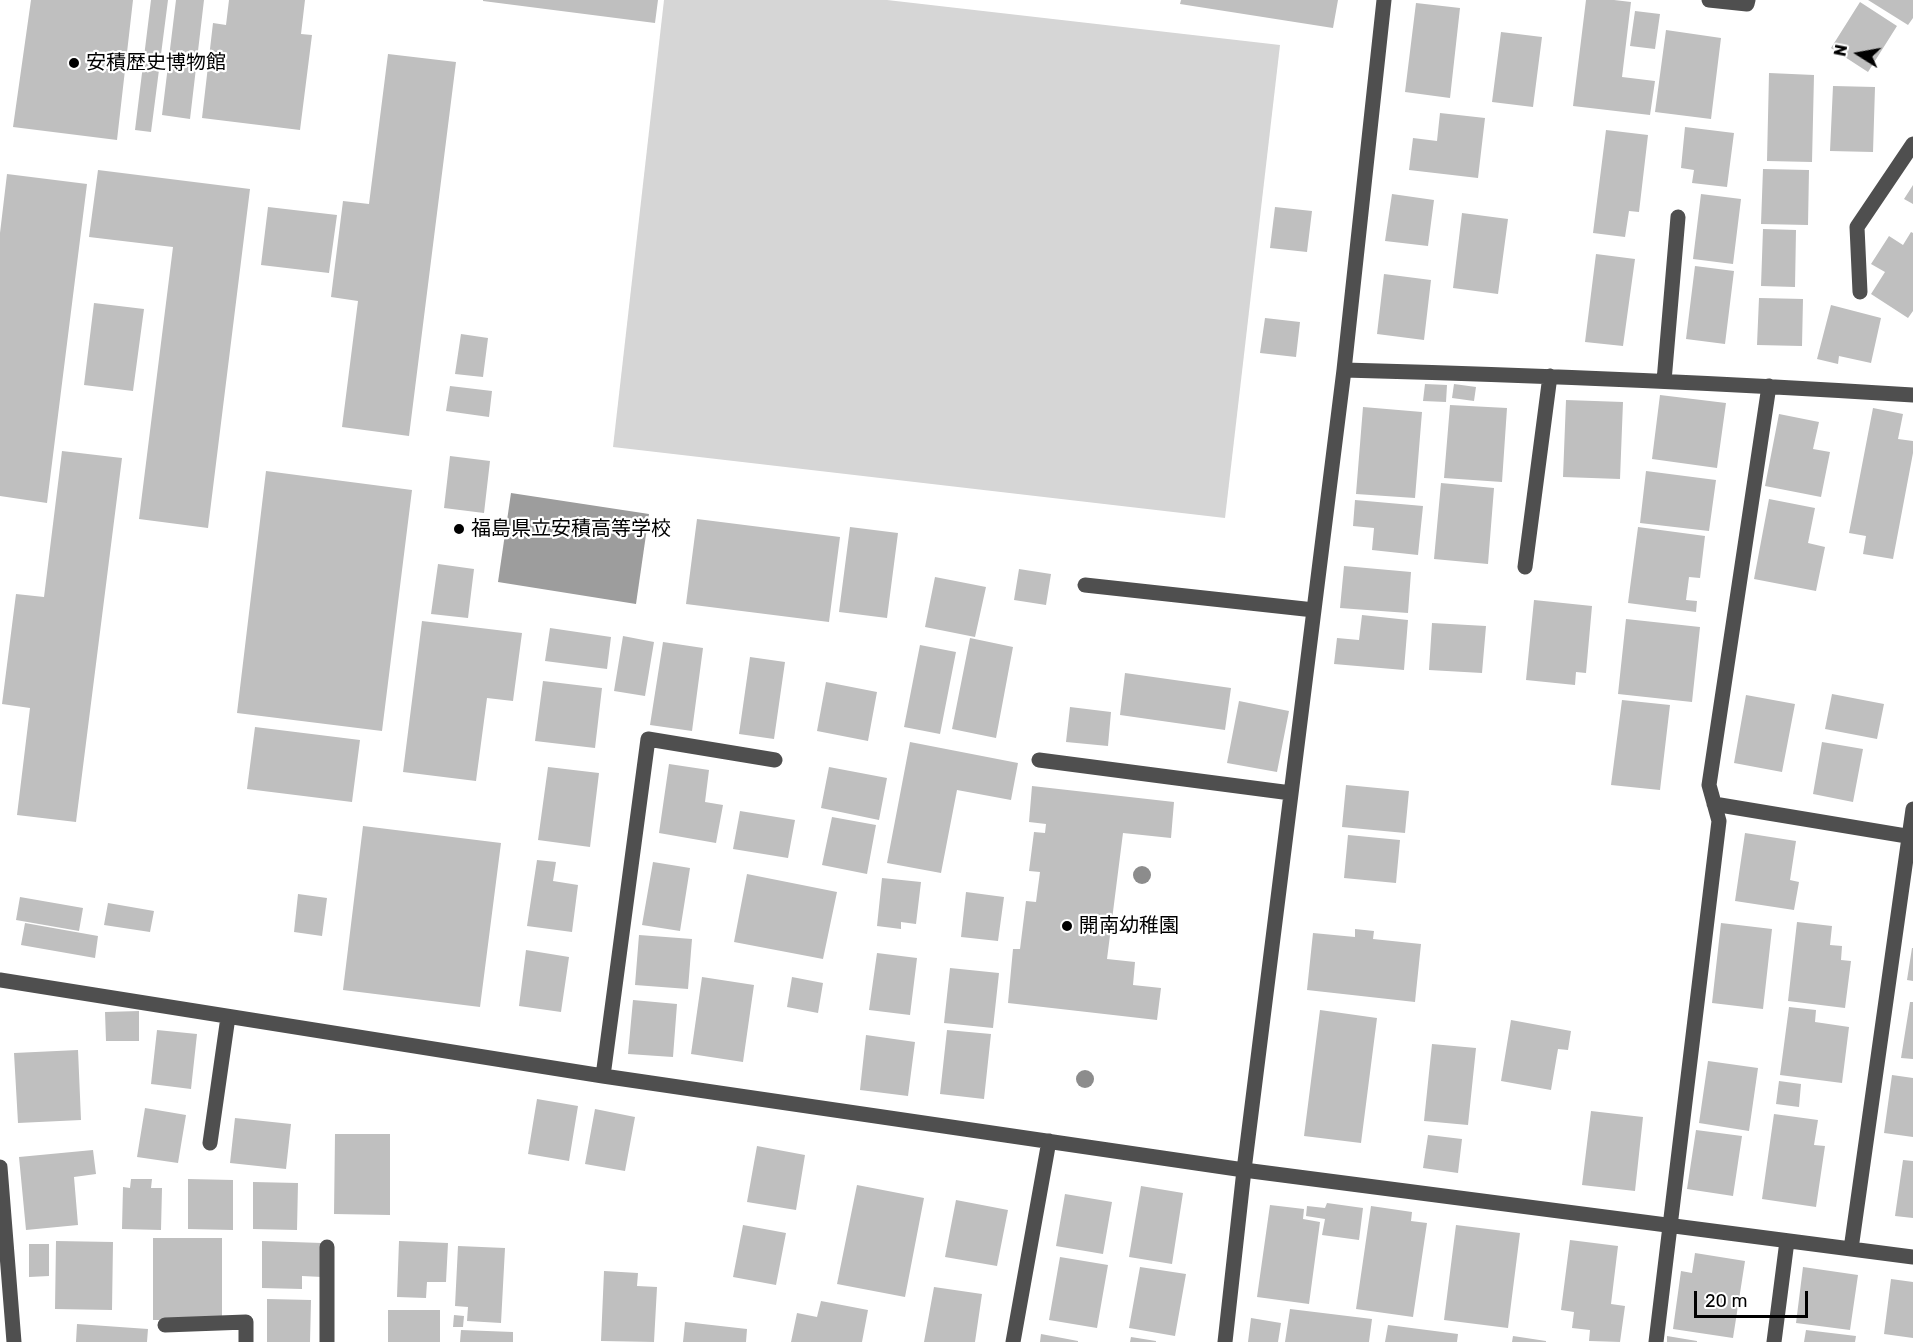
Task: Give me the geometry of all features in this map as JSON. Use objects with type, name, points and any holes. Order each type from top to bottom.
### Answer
[{"type":"street","points":[[1225,1342],[1244,1170],[1344,370],[1384,0]]},
{"type":"street","points":[[1709,0],[1747,4],[1748,0]]},
{"type":"street","points":[[1860,292],[1857,227],[1913,144]]},
{"type":"street","points":[[1664,381],[1678,217]]},
{"type":"street","points":[[1344,370],[1664,381],[1913,395]]},
{"type":"street","points":[[1525,567],[1550,376]]},
{"type":"street","points":[[1656,1342],[1719,821],[1709,785],[1769,386]]},
{"type":"street","points":[[1085,585],[1314,610]]},
{"type":"street","points":[[603,1076],[648,739],[775,760]]},
{"type":"street","points":[[1039,760],[1291,793]]},
{"type":"street","points":[[1714,804],[1911,837]]},
{"type":"street","points":[[1851,1249],[1911,837],[1913,809]]},
{"type":"street","points":[[0,980],[603,1076],[1244,1170],[1913,1257]]},
{"type":"street","points":[[210,1143],[228,1017]]},
{"type":"street","points":[[1013,1342],[1049,1141]]},
{"type":"street","points":[[0,1167],[14,1342]]},
{"type":"street","points":[[1774,1342],[1787,1240]]},
{"type":"street","points":[[327,1247],[327,1342]]},
{"type":"street","points":[[165,1325],[246,1322],[246,1342]]},
{"type":"shaded area","points":[[664,0],[887,0],[1280,45],[1225,518],[613,447]]},
{"type":"shaded area","points":[[511,493],[649,514],[636,604],[498,582]]},
{"type":"building","name":"安積歴史博物館","points":[[31,0],[133,0],[117,140],[13,127]]},
{"type":"building","points":[[151,0],[168,0],[151,132],[135,130]]},
{"type":"building","points":[[176,0],[204,0],[190,119],[162,115]]},
{"type":"building","points":[[229,0],[305,0],[301,34],[312,35],[300,130],[202,118],[213,23],[226,25]]},
{"type":"building","points":[[483,0],[658,0],[655,23]]},
{"type":"building","points":[[1181,0],[1338,0],[1333,28],[1180,4]]},
{"type":"building","points":[[1586,0],[1631,2],[1622,77],[1655,81],[1650,115],[1573,106]]},
{"type":"building","points":[[1868,0],[1913,0],[1913,18],[1908,25]]},
{"type":"building","points":[[1860,2],[1897,26],[1868,72],[1831,48]]},
{"type":"building","points":[[1416,3],[1460,8],[1450,98],[1405,92]]},
{"type":"building","points":[[1635,11],[1660,14],[1655,49],[1630,46]]},
{"type":"building","points":[[1666,30],[1721,38],[1711,119],[1655,112]]},
{"type":"building","points":[[1501,32],[1542,37],[1533,107],[1492,102]]},
{"type":"building","points":[[388,54],[456,62],[409,436],[342,427],[358,301],[331,297],[343,201],[369,204]]},
{"type":"building","points":[[1769,73],[1814,75],[1812,162],[1767,161]]},
{"type":"building","points":[[1833,86],[1875,87],[1873,152],[1830,151]]},
{"type":"building","points":[[1440,113],[1485,118],[1478,178],[1409,170],[1413,138],[1437,141]]},
{"type":"building","points":[[1685,127],[1734,133],[1727,187],[1692,183],[1694,170],[1681,168]]},
{"type":"building","points":[[1606,130],[1648,135],[1639,212],[1629,211],[1625,237],[1593,233]]},
{"type":"building","points":[[1763,169],[1809,170],[1808,225],[1761,224]]},
{"type":"building","points":[[98,170],[250,189],[208,528],[139,519],[173,247],[89,237]]},
{"type":"building","points":[[7,174],[87,184],[47,503],[0,496],[0,233]]},
{"type":"building","points":[[1913,185],[1913,204],[1904,199]]},
{"type":"building","points":[[1392,194],[1434,200],[1428,246],[1385,241]]},
{"type":"building","points":[[1701,194],[1741,199],[1733,264],[1693,259]]},
{"type":"building","points":[[268,207],[337,215],[329,273],[261,265]]},
{"type":"building","points":[[1275,207],[1312,211],[1307,252],[1270,248]]},
{"type":"building","points":[[1462,213],[1508,219],[1498,294],[1453,288]]},
{"type":"building","points":[[1763,229],[1796,230],[1795,287],[1761,286]]},
{"type":"building","points":[[1911,232],[1913,233],[1913,311],[1908,318],[1871,294],[1885,272],[1871,264],[1889,236],[1903,245]]},
{"type":"building","points":[[1596,254],[1635,259],[1623,346],[1585,342]]},
{"type":"building","points":[[1695,266],[1734,271],[1725,344],[1686,339]]},
{"type":"building","points":[[1384,274],[1431,280],[1424,340],[1377,334]]},
{"type":"building","points":[[1759,298],[1803,299],[1802,346],[1757,345]]},
{"type":"building","points":[[94,303],[144,309],[133,391],[84,385]]},
{"type":"building","points":[[1831,305],[1881,318],[1871,363],[1839,356],[1838,364],[1817,359]]},
{"type":"building","points":[[1265,318],[1300,322],[1296,357],[1260,353]]},
{"type":"building","points":[[461,334],[488,338],[483,377],[455,374]]},
{"type":"building","points":[[1425,384],[1447,385],[1446,402],[1423,401]]},
{"type":"building","points":[[1454,384],[1476,387],[1474,401],[1452,398]]},
{"type":"building","points":[[450,386],[492,391],[489,417],[446,411]]},
{"type":"building","points":[[1660,395],[1726,403],[1717,468],[1652,459]]},
{"type":"building","points":[[1566,400],[1623,402],[1620,479],[1563,477]]},
{"type":"building","points":[[1450,405],[1507,408],[1502,482],[1444,478]]},
{"type":"building","points":[[1363,407],[1422,412],[1415,498],[1356,494]]},
{"type":"building","points":[[1873,408],[1903,414],[1898,439],[1913,441],[1913,453],[1893,559],[1863,554],[1866,536],[1849,533]]},
{"type":"building","points":[[1779,414],[1819,422],[1813,449],[1830,452],[1821,497],[1765,486]]},
{"type":"building","points":[[62,451],[122,458],[76,822],[17,815],[30,708],[2,704],[16,594],[44,597]]},
{"type":"building","points":[[450,456],[490,461],[484,513],[444,508]]},
{"type":"building","points":[[266,471],[412,490],[382,731],[237,713]]},
{"type":"building","points":[[1646,471],[1716,480],[1709,531],[1640,523]]},
{"type":"building","points":[[1441,483],[1494,488],[1488,564],[1434,559]]},
{"type":"building","points":[[1769,499],[1815,508],[1808,543],[1825,547],[1816,591],[1754,579]]},
{"type":"building","points":[[1355,500],[1423,506],[1418,555],[1372,550],[1374,528],[1353,526]]},
{"type":"building","points":[[697,519],[840,537],[829,622],[686,604]]},
{"type":"building","points":[[850,527],[898,533],[887,618],[839,612]]},
{"type":"building","points":[[1638,527],[1705,536],[1700,578],[1689,577],[1686,600],[1697,601],[1696,612],[1628,603]]},
{"type":"building","points":[[438,564],[474,569],[468,618],[431,614]]},
{"type":"building","points":[[1344,566],[1411,572],[1408,613],[1340,608]]},
{"type":"building","points":[[1019,569],[1051,574],[1046,605],[1014,600]]},
{"type":"building","points":[[935,577],[986,587],[975,637],[925,627]]},
{"type":"building","points":[[1534,600],[1592,606],[1586,673],[1576,672],[1575,685],[1526,680]]},
{"type":"building","points":[[1362,615],[1408,620],[1404,670],[1334,664],[1337,638],[1359,640]]},
{"type":"building","points":[[1626,619],[1700,627],[1692,702],[1618,694]]},
{"type":"building","points":[[422,621],[522,633],[513,701],[487,698],[476,781],[403,772]]},
{"type":"building","points":[[1432,623],[1486,626],[1482,673],[1429,670]]},
{"type":"building","points":[[550,628],[611,637],[607,669],[545,661]]},
{"type":"building","points":[[623,636],[654,642],[645,696],[614,691]]},
{"type":"building","points":[[970,638],[1013,647],[996,738],[952,729]]},
{"type":"building","points":[[663,642],[703,648],[692,731],[650,725]]},
{"type":"building","points":[[920,645],[956,652],[940,734],[904,727]]},
{"type":"building","points":[[750,657],[785,662],[774,739],[739,734]]},
{"type":"building","points":[[1125,673],[1231,688],[1225,730],[1120,715]]},
{"type":"building","points":[[543,681],[602,688],[595,748],[535,741]]},
{"type":"building","points":[[826,682],[877,692],[868,741],[817,731]]},
{"type":"building","points":[[1832,694],[1884,704],[1877,739],[1825,729]]},
{"type":"building","points":[[1746,695],[1795,704],[1782,772],[1734,763]]},
{"type":"building","points":[[1622,700],[1670,705],[1660,790],[1611,785]]},
{"type":"building","points":[[1239,701],[1289,711],[1277,772],[1227,763]]},
{"type":"building","points":[[1070,707],[1111,712],[1108,746],[1066,742]]},
{"type":"building","points":[[255,727],[360,740],[352,802],[247,789]]},
{"type":"building","points":[[910,742],[1018,763],[1011,800],[957,790],[941,873],[887,863]]},
{"type":"building","points":[[1822,742],[1863,749],[1853,802],[1813,794]]},
{"type":"building","points":[[669,764],[709,770],[705,802],[723,805],[716,843],[659,833]]},
{"type":"building","points":[[548,767],[599,773],[590,847],[538,840]]},
{"type":"building","points":[[829,767],[887,778],[879,820],[821,808]]},
{"type":"building","points":[[1346,785],[1409,791],[1405,833],[1342,827]]},
{"type":"building","name":"開南幼稚園","points":[[1032,786],[1174,802],[1171,838],[1123,833],[1107,959],[1135,962],[1133,985],[1161,988],[1157,1020],[1008,1003],[1013,949],[1020,949],[1026,901],[1036,902],[1040,872],[1029,871],[1034,832],[1045,833],[1046,824],[1029,822]]},
{"type":"building","points":[[740,811],[795,820],[788,858],[733,849]]},
{"type":"building","points":[[832,817],[876,825],[867,874],[822,865]]},
{"type":"building","points":[[363,826],[501,843],[480,1007],[343,990]]},
{"type":"building","points":[[1745,833],[1796,841],[1790,880],[1799,882],[1794,910],[1735,901]]},
{"type":"building","points":[[1348,835],[1400,840],[1396,883],[1344,878]]},
{"type":"building","points":[[537,860],[556,862],[553,881],[578,885],[572,932],[527,926]]},
{"type":"building","points":[[653,862],[690,868],[680,931],[642,925]]},
{"type":"building","points":[[747,874],[837,892],[823,959],[734,942]]},
{"type":"building","points":[[882,878],[921,882],[916,924],[901,922],[901,929],[877,926]]},
{"type":"building","points":[[966,892],[1004,897],[998,941],[961,937]]},
{"type":"building","points":[[298,894],[327,898],[322,936],[294,932]]},
{"type":"building","points":[[20,897],[83,908],[79,931],[16,920]]},
{"type":"building","points":[[108,903],[154,911],[150,932],[104,925]]},
{"type":"building","points":[[1797,922],[1832,926],[1830,945],[1842,946],[1841,960],[1851,961],[1845,1008],[1788,1001]]},
{"type":"building","points":[[25,923],[98,936],[95,958],[21,945]]},
{"type":"building","points":[[1721,923],[1772,929],[1763,1009],[1712,1003]]},
{"type":"building","points":[[1355,929],[1374,931],[1373,939],[1421,944],[1415,1002],[1307,990],[1313,933],[1355,937]]},
{"type":"building","points":[[639,935],[692,939],[688,989],[635,985]]},
{"type":"building","points":[[1913,948],[1913,981],[1907,980]]},
{"type":"building","points":[[526,950],[569,957],[561,1012],[519,1006]]},
{"type":"building","points":[[877,953],[917,958],[910,1015],[869,1010]]},
{"type":"building","points":[[950,968],[999,973],[993,1028],[944,1023]]},
{"type":"building","points":[[702,977],[754,985],[743,1062],[691,1054]]},
{"type":"building","points":[[792,977],[823,983],[818,1013],[787,1007]]},
{"type":"building","points":[[633,1000],[677,1004],[673,1057],[628,1054]]},
{"type":"building","points":[[1910,1002],[1913,1002],[1913,1059],[1901,1058]]},
{"type":"building","points":[[1789,1007],[1816,1010],[1815,1022],[1849,1027],[1842,1083],[1780,1075]]},
{"type":"building","points":[[1320,1010],[1377,1018],[1361,1143],[1304,1136]]},
{"type":"building","points":[[139,1011],[139,1041],[106,1041],[105,1012]]},
{"type":"building","points":[[1511,1020],[1571,1031],[1568,1050],[1558,1049],[1551,1090],[1501,1081]]},
{"type":"building","points":[[157,1030],[197,1034],[191,1089],[151,1084]]},
{"type":"building","points":[[947,1030],[991,1034],[984,1099],[940,1094]]},
{"type":"building","points":[[866,1035],[915,1042],[908,1096],[860,1090]]},
{"type":"building","points":[[1432,1044],[1476,1048],[1468,1125],[1424,1121]]},
{"type":"building","points":[[78,1050],[81,1120],[18,1123],[14,1053]]},
{"type":"building","points":[[1708,1061],[1758,1068],[1749,1131],[1699,1123]]},
{"type":"building","points":[[1892,1075],[1913,1078],[1913,1137],[1884,1133]]},
{"type":"building","points":[[1779,1081],[1801,1084],[1799,1107],[1776,1104]]},
{"type":"building","points":[[537,1099],[578,1106],[569,1161],[528,1154]]},
{"type":"building","points":[[145,1108],[186,1115],[178,1163],[137,1157]]},
{"type":"building","points":[[595,1109],[635,1117],[625,1171],[585,1164]]},
{"type":"building","points":[[1591,1111],[1643,1117],[1635,1191],[1582,1185]]},
{"type":"building","points":[[1774,1114],[1818,1120],[1814,1145],[1825,1146],[1816,1207],[1762,1199]]},
{"type":"building","points":[[235,1118],[291,1124],[286,1169],[230,1163]]},
{"type":"building","points":[[1696,1130],[1742,1136],[1733,1196],[1687,1189]]},
{"type":"building","points":[[335,1134],[390,1134],[390,1215],[334,1214]]},
{"type":"building","points":[[1428,1135],[1462,1139],[1458,1173],[1423,1168]]},
{"type":"building","points":[[757,1146],[805,1155],[796,1210],[747,1202]]},
{"type":"building","points":[[93,1150],[96,1174],[74,1177],[78,1225],[26,1230],[19,1157]]},
{"type":"building","points":[[1903,1160],[1913,1161],[1913,1218],[1895,1216]]},
{"type":"building","points":[[131,1179],[152,1179],[151,1188],[162,1188],[161,1230],[122,1229],[123,1187],[130,1188]]},
{"type":"building","points":[[188,1179],[233,1180],[233,1230],[188,1229]]},
{"type":"building","points":[[253,1182],[298,1183],[297,1230],[253,1229]]},
{"type":"building","points":[[857,1185],[924,1198],[905,1297],[837,1284]]},
{"type":"building","points":[[1141,1186],[1183,1193],[1172,1264],[1129,1257]]},
{"type":"building","points":[[1065,1194],[1112,1202],[1103,1254],[1056,1246]]},
{"type":"building","points":[[956,1200],[1008,1210],[997,1266],[945,1257]]},
{"type":"building","points":[[1327,1203],[1363,1208],[1359,1240],[1322,1235],[1325,1219],[1306,1216],[1307,1206],[1325,1208]]},
{"type":"building","points":[[1270,1205],[1304,1209],[1303,1219],[1320,1222],[1309,1304],[1257,1297]]},
{"type":"building","points":[[1371,1206],[1412,1212],[1411,1221],[1427,1223],[1413,1317],[1356,1309]]},
{"type":"building","points":[[743,1225],[786,1233],[776,1285],[733,1277]]},
{"type":"building","points":[[1456,1225],[1520,1233],[1508,1328],[1444,1320]]},
{"type":"building","points":[[153,1238],[222,1238],[222,1320],[153,1320]]},
{"type":"building","points":[[1570,1240],[1618,1246],[1611,1304],[1625,1306],[1620,1342],[1589,1341],[1590,1330],[1572,1328],[1574,1312],[1561,1310]]},
{"type":"building","points":[[56,1241],[113,1242],[112,1310],[55,1309]]},
{"type":"building","points":[[262,1241],[322,1243],[322,1277],[302,1276],[302,1289],[262,1288]]},
{"type":"building","points":[[399,1241],[448,1243],[446,1282],[427,1282],[426,1298],[397,1297]]},
{"type":"building","points":[[29,1244],[49,1244],[49,1276],[29,1277]]},
{"type":"building","points":[[458,1246],[505,1248],[501,1323],[467,1321],[468,1307],[455,1306]]},
{"type":"building","points":[[1695,1253],[1745,1261],[1733,1338],[1673,1329],[1681,1271],[1692,1273]]},
{"type":"building","points":[[1060,1257],[1108,1265],[1097,1328],[1049,1320]]},
{"type":"building","points":[[1140,1267],[1186,1274],[1175,1336],[1129,1328]]},
{"type":"building","points":[[1803,1267],[1858,1275],[1850,1330],[1796,1323]]},
{"type":"building","points":[[604,1271],[638,1273],[637,1286],[657,1287],[654,1342],[601,1341]]},
{"type":"building","points":[[1891,1279],[1913,1282],[1913,1338],[1884,1334]]},
{"type":"building","points":[[934,1287],[982,1294],[975,1342],[924,1342]]},
{"type":"building","points":[[267,1299],[311,1300],[310,1342],[267,1342]]},
{"type":"building","points":[[821,1301],[868,1310],[862,1342],[791,1342],[797,1313],[817,1317]]},
{"type":"building","points":[[1290,1309],[1372,1319],[1369,1342],[1285,1342]]},
{"type":"building","points":[[388,1310],[440,1310],[440,1342],[388,1342]]},
{"type":"building","points":[[454,1315],[464,1316],[463,1327],[453,1327]]},
{"type":"building","points":[[1251,1318],[1281,1323],[1278,1342],[1248,1342]]},
{"type":"building","points":[[685,1322],[747,1329],[746,1342],[683,1342]]},
{"type":"building","points":[[77,1324],[148,1329],[147,1342],[76,1342]]},
{"type":"building","points":[[1388,1325],[1458,1334],[1457,1342],[1385,1342]]},
{"type":"building","points":[[461,1330],[513,1332],[513,1342],[460,1342]]},
{"type":"building","points":[[1806,1330],[1856,1336],[1855,1342],[1804,1342]]},
{"type":"building","points":[[1041,1334],[1078,1341],[1078,1342],[1040,1342]]},
{"type":"building","points":[[1513,1336],[1546,1341],[1546,1342],[1512,1342]]},
{"type":"building","points":[[1667,1336],[1697,1341],[1697,1342],[1667,1342]]},
{"type":"building","points":[[1131,1337],[1156,1341],[1156,1342],[1130,1342]]},
{"type":"place","name":"安積歴史博物館","points":[[74,63]]},
{"type":"place","name":"福島県立安積高等学校","points":[[459,529]]},
{"type":"place","name":"開南幼稚園","points":[[1067,926]]}]
